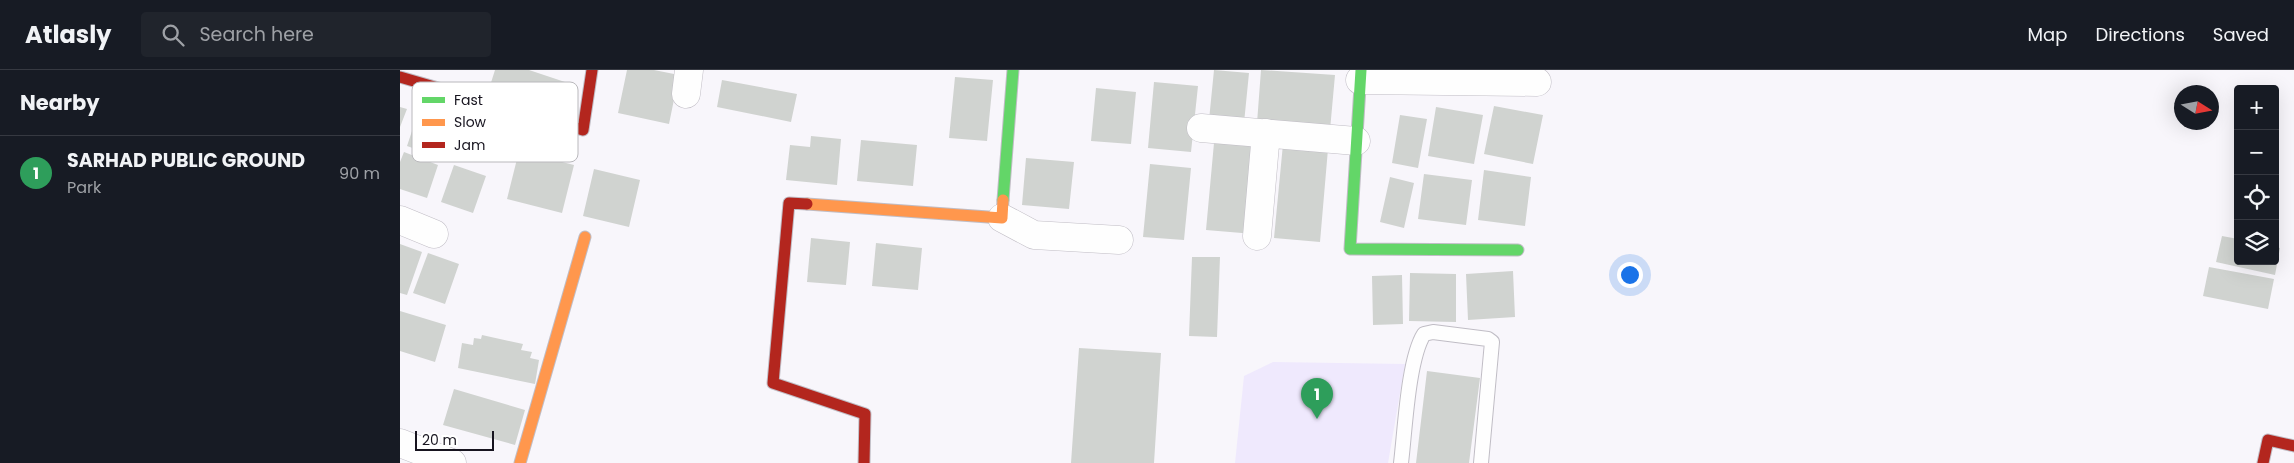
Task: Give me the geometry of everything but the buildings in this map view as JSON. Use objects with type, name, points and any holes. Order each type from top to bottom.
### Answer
[{"type":"street","points":[[578,129],[583,130],[592,70]]},
{"type":"street","points":[[1002,218],[1012,70]]},
{"type":"street","points":[[1518,250],[1350,249],[1360,75],[1537,82]]},
{"type":"street","points":[[400,77],[417,82]]},
{"type":"street","points":[[1201,128],[1356,141]]},
{"type":"street","points":[[1257,236],[1266,132]]},
{"type":"street","points":[[864,463],[865,414],[773,383],[789,203],[1002,218],[1034,235],[1120,240]]},
{"type":"street","points":[[400,220],[434,234]]},
{"type":"street","points":[[520,463],[586,237]]},
{"type":"street","points":[[2263,463],[2268,440],[2294,446]]},
{"type":"street","points":[[400,443],[452,463]]},
{"type":"lane","points":[[1401,463],[1413,366],[1418,342],[1424,334],[1433,332],[1488,339],[1492,342],[1481,463]]},
{"type":"shaded area","points":[[1273,362],[1405,364],[1388,463],[1235,463],[1244,376]]},
{"type":"traffic: fast","points":[[1003,200],[1013,70]]},
{"type":"traffic: fast","points":[[1361,70],[1350,249],[1518,250]]},
{"type":"traffic: slow","points":[[807,204],[1002,218],[1003,200]]},
{"type":"traffic: slow","points":[[520,463],[585,237]]},
{"type":"traffic: jam","points":[[578,129],[583,130],[592,70]]},
{"type":"traffic: jam","points":[[400,77],[417,82]]},
{"type":"traffic: jam","points":[[807,204],[789,203],[773,383],[865,414],[864,463]]},
{"type":"traffic: jam","points":[[2263,463],[2268,440],[2294,446]]},
{"type":"place","name":"SARHAD PUBLIC GROUND","points":[[1317,419]]}]
